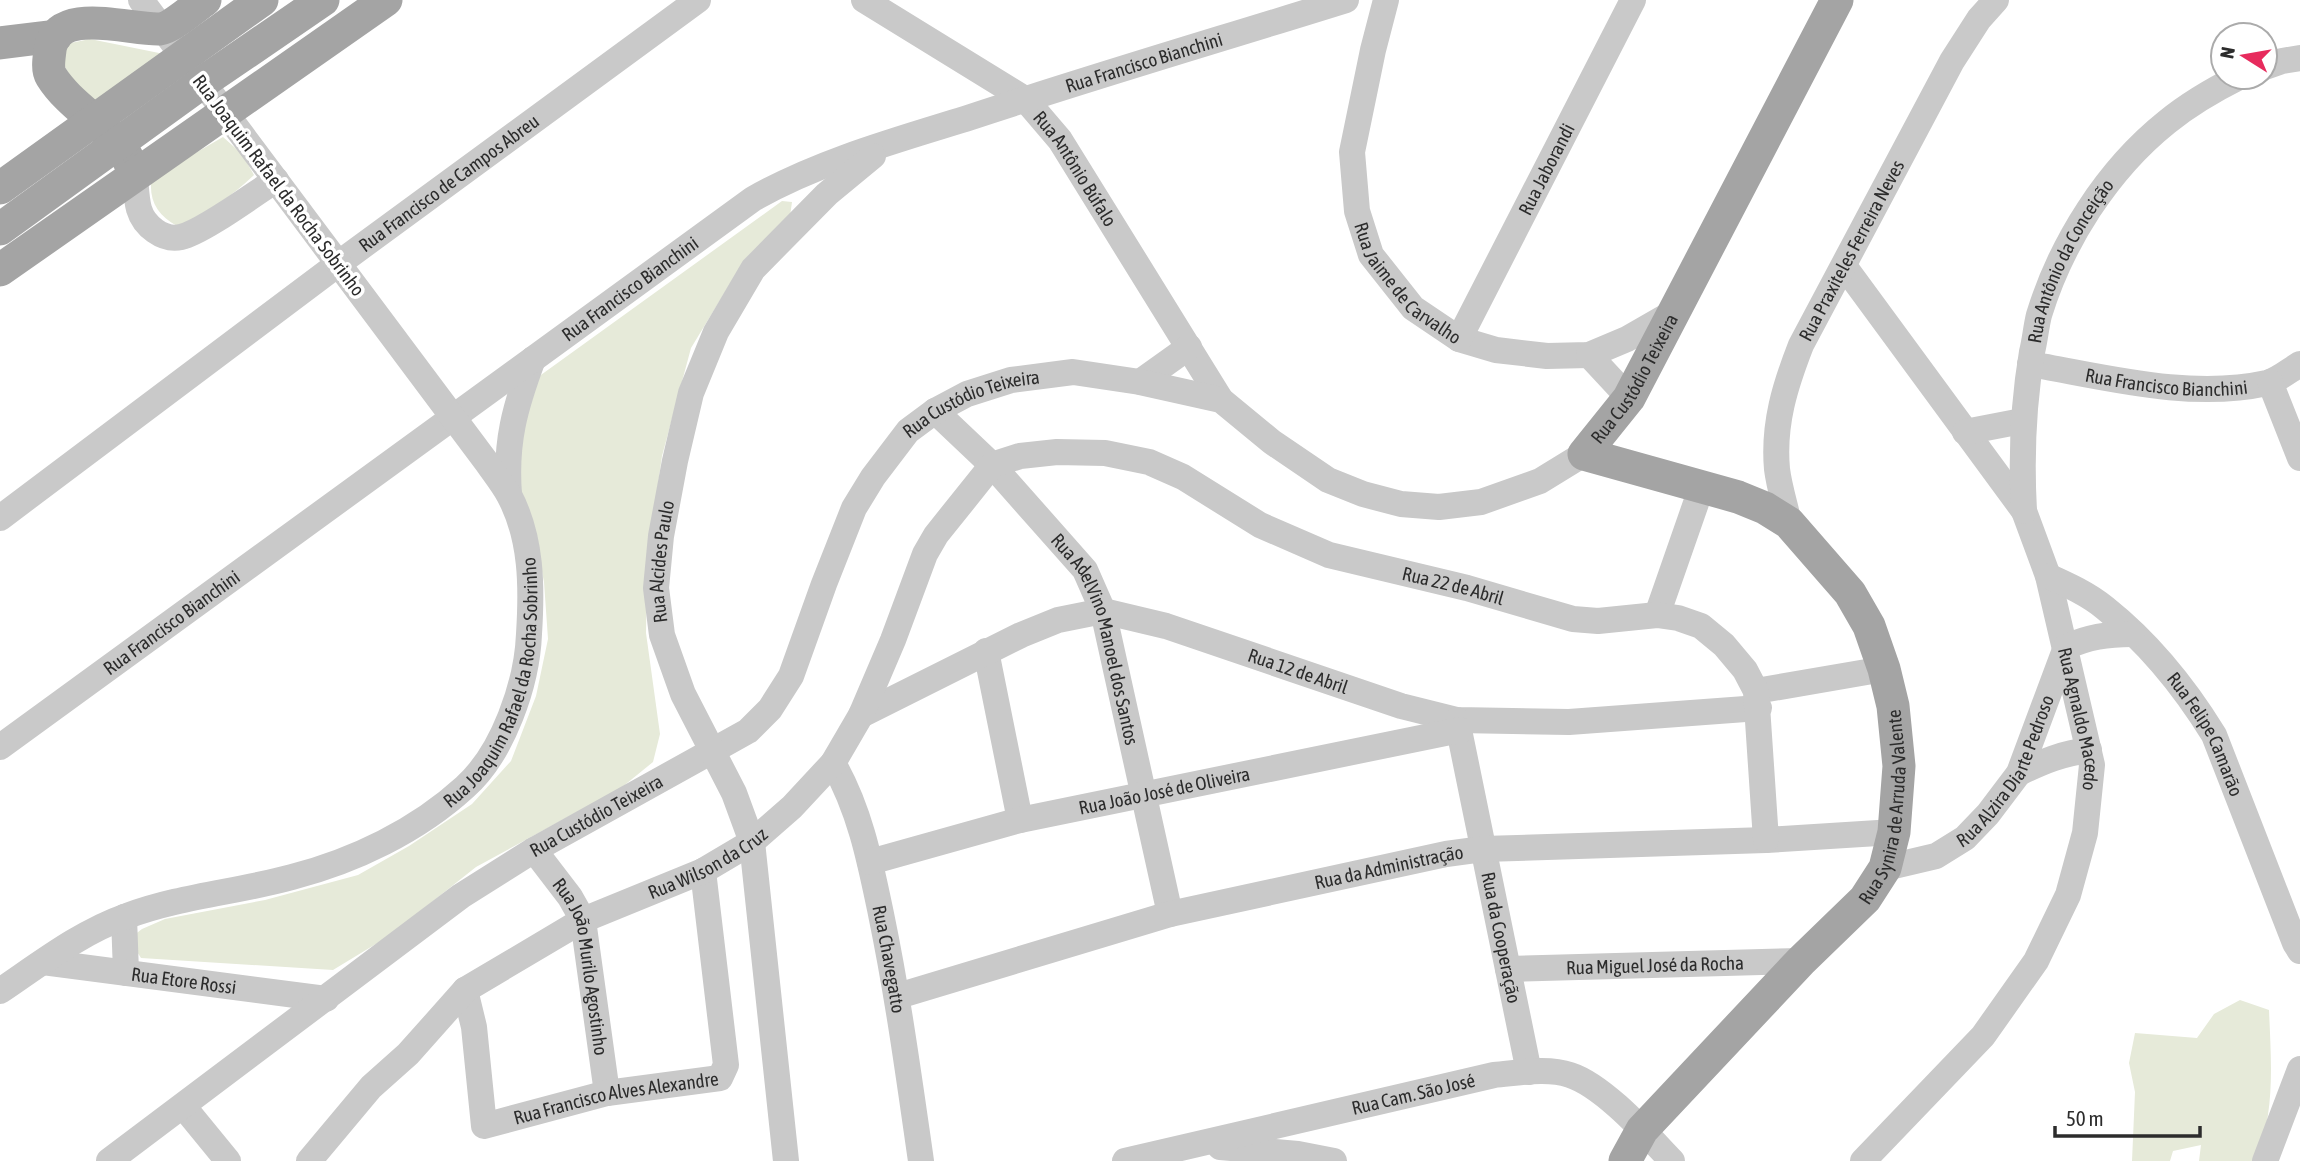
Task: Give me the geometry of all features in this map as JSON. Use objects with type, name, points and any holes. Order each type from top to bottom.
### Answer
[{"type":"main road","points":[[49,73],[50,47],[57,36],[67,28],[119,12],[163,29],[205,0]]},
{"type":"main road","points":[[0,188],[262,0]]},
{"type":"main road","points":[[0,229],[202,82],[324,0]]},
{"type":"main road","points":[[0,270],[386,0]]},
{"type":"main road","name":"Rua Custódio Teixeira","points":[[1584,454],[1629,398],[1838,0]]},
{"type":"main road","points":[[0,45],[57,36]]},
{"type":"main road","points":[[0,45],[49,73],[69,101],[118,144],[129,160],[135,176]]},
{"type":"main road","name":"Rua Synira de Arruda Valente","points":[[1584,454],[1702,486],[1765,508],[1789,523],[1850,593],[1870,626],[1893,706],[1899,766],[1894,832],[1885,868],[1865,899],[1801,961],[1643,1130],[1625,1161]]},
{"type":"street","name":"Rua Joaquim Rafael da Rocha Sobrinho","points":[[0,991],[90,932],[124,916],[156,906],[293,877],[355,856],[391,839],[466,787],[492,752],[516,704],[528,655],[532,585],[523,528],[509,495],[141,0]]},
{"type":"street","name":"Rua Francisco de Campos Abreu","points":[[0,518],[338,264],[698,0]]},
{"type":"street","name":"Rua Antônio Búfalo","points":[[864,0],[1025,99],[1060,140],[1221,400]]},
{"type":"street","name":"Rua Francisco Bianchini","points":[[0,747],[753,199],[787,180],[888,143],[1346,0]]},
{"type":"street","name":"Rua Jaime de Carvalho","points":[[1386,0],[1352,152],[1357,211],[1371,255],[1413,308],[1459,339],[1496,350],[1534,355],[1588,355],[1627,339],[1674,312]]},
{"type":"street","name":"Rua Jaborandi","points":[[1459,339],[1633,0]]},
{"type":"street","name":"Rua Praxiteles Ferreira Neves","points":[[1789,523],[1777,470],[1777,428],[1785,388],[1801,345],[1952,61],[1979,19],[1996,0]]},
{"type":"street","points":[[2279,62],[2300,58]]},
{"type":"street","name":"Rua Antônio da Conceição","points":[[2024,511],[2022,421],[2030,364],[2039,316],[2061,260],[2087,212],[2122,166],[2165,123],[2212,91]]},
{"type":"street","name":"Rua Alcides Paulo","points":[[786,1161],[752,842],[734,793],[683,694],[662,635],[656,588],[661,536],[691,393],[716,332],[753,269],[827,194],[888,143]]},
{"type":"street","points":[[135,176],[139,209],[146,222],[156,232],[169,237],[178,237],[200,228],[276,180]]},
{"type":"street","name":"Rua Agnaldo Macedo","points":[[1843,266],[2024,511],[2048,576],[2092,765],[2085,833],[2068,895],[2036,961],[1983,1036],[1863,1161]]},
{"type":"street","points":[[1140,382],[1189,347]]},
{"type":"street","points":[[1588,355],[1629,398]]},
{"type":"street","points":[[509,495],[509,440],[516,408],[533,359]]},
{"type":"street","name":"Rua Francisco Bianchini","points":[[2030,364],[2140,383],[2212,389],[2270,382],[2300,364]]},
{"type":"street","name":"Rua Custódio Teixeira","points":[[109,1161],[461,896],[534,850],[748,731],[770,709],[791,676],[854,509],[873,477],[908,431],[935,411],[968,394],[1011,380],[1073,372],[1140,382],[1221,400],[1272,442],[1328,480],[1363,494],[1401,504],[1439,508],[1481,502],[1540,481],[1584,454]]},
{"type":"street","points":[[2270,382],[2300,458]]},
{"type":"street","name":"Rua AdelVino Manoel dos Santos","points":[[935,411],[992,465],[1085,570],[1103,611],[1170,914]]},
{"type":"street","points":[[1965,432],[2022,421]]},
{"type":"street","name":"Rua 22 de Abril","points":[[992,465],[1020,456],[1057,452],[1105,453],[1149,463],[1183,477],[1260,525],[1329,555],[1467,588],[1573,619],[1598,621],[1657,615],[1678,618],[1701,626],[1731,653],[1745,670],[1758,699],[1766,840]]},
{"type":"street","name":"Rua Wilson da Cruz","points":[[309,1161],[371,1087],[408,1054],[465,990],[583,920],[703,871],[752,842],[792,807],[833,763],[861,715],[925,554],[948,517],[992,465]]},
{"type":"street","points":[[1657,615],[1702,486]]},
{"type":"street","name":"Rua Felipe Camarão","points":[[2048,576],[2097,603],[2163,664],[2195,705],[2214,735],[2297,947]]},
{"type":"street","name":"Rua 12 de Abril","points":[[861,715],[986,651],[1059,620],[1103,611],[1166,626],[1459,725],[1569,722],[1758,699],[1884,669]]},
{"type":"street","points":[[2066,647],[2106,634],[2132,634]]},
{"type":"street","name":"Rua Alzira Diarte Pedroso","points":[[1885,868],[1936,856],[1965,838],[1988,814],[2019,773],[2066,647]]},
{"type":"street","points":[[986,651],[1020,820]]},
{"type":"street","name":"Rua João José de Oliveira","points":[[870,862],[1020,820],[1459,725]]},
{"type":"street","name":"Rua da Cooperação","points":[[1459,725],[1529,1072]]},
{"type":"street","points":[[2019,773],[2049,759],[2089,750]]},
{"type":"street","name":"Rua Chavegatto","points":[[833,763],[847,788],[870,862],[898,996],[920,1161]]},
{"type":"street","name":"Rua da Administração","points":[[898,996],[1170,914],[1446,854],[1483,849],[1766,840],[1894,832]]},
{"type":"street","name":"Rua João Murilo Agostinho","points":[[534,850],[570,897],[583,920],[607,1093]]},
{"type":"street","name":"Rua Francisco Alves Alexandre","points":[[465,990],[474,1027],[484,1126],[607,1093],[720,1078],[726,1065],[703,871]]},
{"type":"street","points":[[124,916],[126,973]]},
{"type":"street","name":"Rua Miguel José da Rocha","points":[[1508,969],[1801,961]]},
{"type":"street","name":"Rua Etore Rossi","points":[[43,962],[326,999]]},
{"type":"street","points":[[2265,1161],[2300,1069]]},
{"type":"street","name":"Rua Cam. São José","points":[[1125,1161],[1494,1075],[1529,1072],[1569,1074],[1592,1086],[1643,1130],[1672,1161]]},
{"type":"street","points":[[184,1106],[228,1161]]},
{"type":"street","points":[[1307,1119],[1303,1133],[1307,1155]]},
{"type":"street","points":[[1194,1144],[1307,1155],[1334,1161]]},
{"type":"green space","points":[[90,39],[164,54],[88,108],[60,58],[66,44]]},
{"type":"green space","points":[[223,137],[242,154],[254,175],[218,204],[177,226],[157,208],[152,197],[151,183]]},
{"type":"green space","points":[[782,201],[792,202],[790,216],[745,259],[691,348],[662,456],[647,562],[646,633],[660,734],[653,762],[621,788],[476,867],[389,936],[333,970],[141,958],[129,939],[142,929],[165,919],[265,900],[358,875],[409,846],[472,804],[511,761],[536,696],[548,639],[544,582],[533,526],[506,456],[527,385]]},
{"type":"green space","points":[[2240,1000],[2269,1010],[2271,1087],[2266,1125],[2255,1161],[2199,1161],[2201,1145],[2173,1151],[2170,1161],[2132,1161],[2135,1092],[2129,1063],[2135,1033],[2197,1038],[2214,1014]]}]
